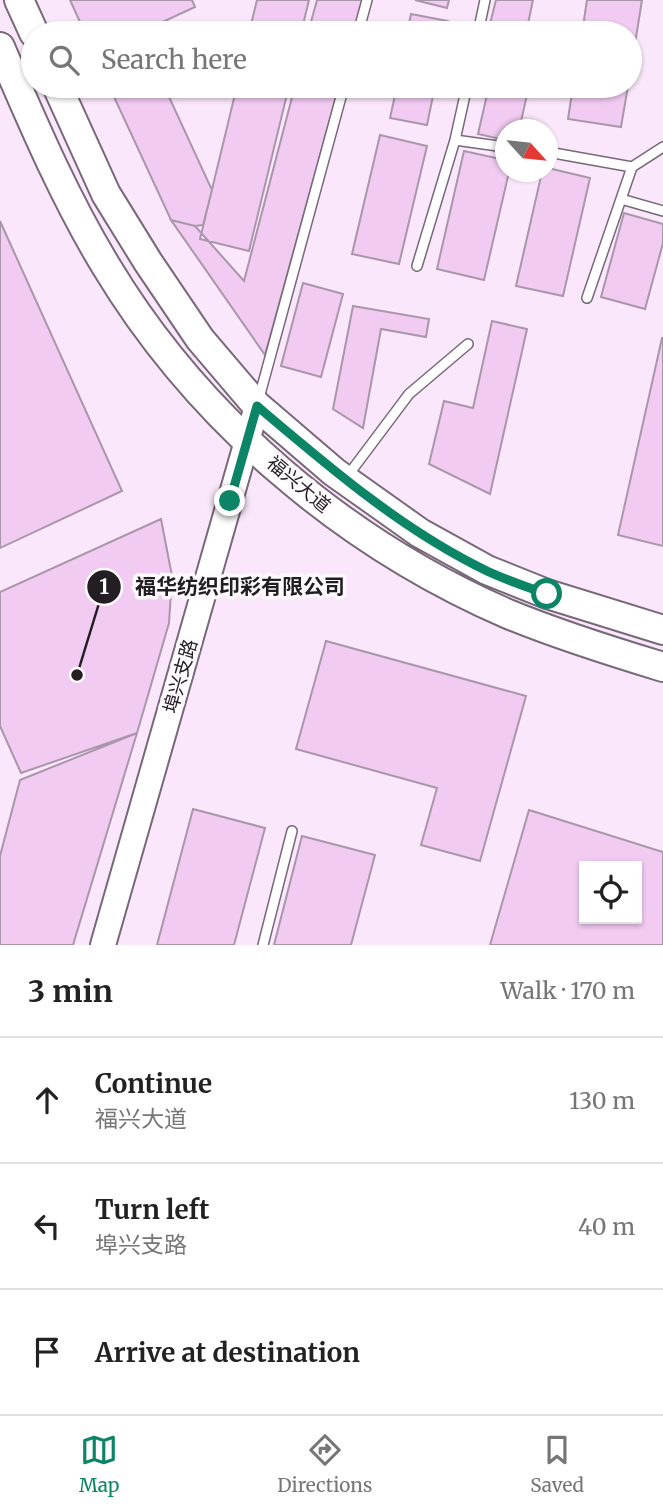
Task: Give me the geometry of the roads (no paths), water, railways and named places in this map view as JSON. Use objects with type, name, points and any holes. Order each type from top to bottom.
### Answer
[{"type":"main road","points":[[19,0],[29,21]]},
{"type":"main road","name":"福兴大道","points":[[0,47],[21,93]]},
{"type":"main road","name":"福兴大道","points":[[23,98],[72,205],[106,266],[159,343],[247,439],[303,491],[341,520],[416,567],[485,603],[544,628],[663,667]]},
{"type":"main road","name":"福兴大道","points":[[62,98],[106,194],[148,262],[200,339],[257,406],[345,479],[420,533],[487,570],[547,594],[663,630]]},
{"type":"street","name":"埠兴支路","points":[[103,945],[257,406]]},
{"type":"lane","points":[[361,21],[367,0]]},
{"type":"lane","points":[[481,21],[485,0]]},
{"type":"lane","points":[[257,406],[341,98]]},
{"type":"lane","points":[[417,266],[455,139],[464,98]]},
{"type":"lane","points":[[455,139],[495,144]]},
{"type":"lane","points":[[587,298],[632,167],[663,146]]},
{"type":"lane","points":[[558,154],[632,167]]},
{"type":"lane","points":[[621,199],[663,211]]},
{"type":"lane","points":[[345,479],[409,394],[468,344]]},
{"type":"lane","points":[[263,945],[292,831]]},
{"type":"place","name":"福华纺织印彩有限公司","points":[[77,675]]}]
